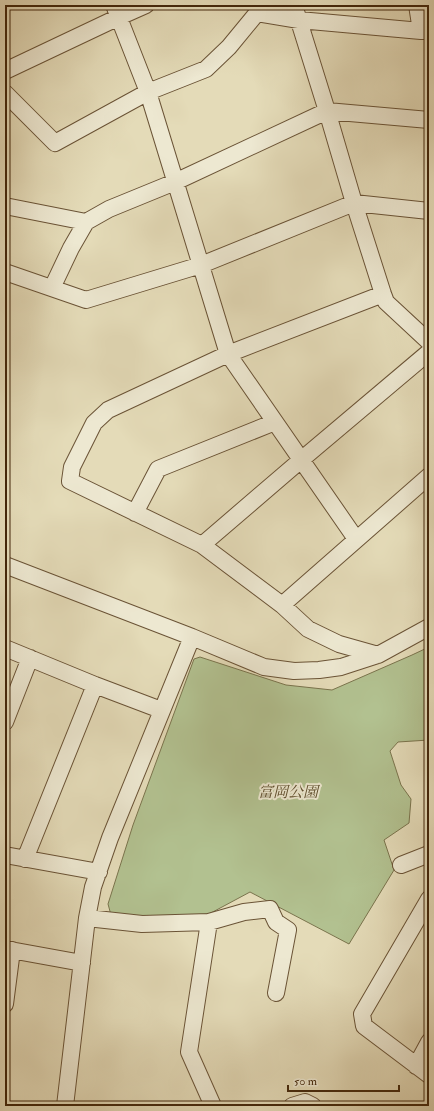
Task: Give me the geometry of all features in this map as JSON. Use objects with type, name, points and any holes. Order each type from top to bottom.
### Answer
[{"type":"street","points":[[5,71],[117,11],[146,5]]},
{"type":"street","points":[[5,93],[55,143],[148,92],[206,69],[228,47],[257,9],[296,12],[425,31],[417,5]]},
{"type":"street","points":[[117,11],[148,92],[174,182],[228,354],[356,539]]},
{"type":"street","points":[[296,12],[354,203],[386,302],[429,342]]},
{"type":"street","points":[[52,288],[71,248],[86,222],[109,209],[174,182],[327,111],[429,120]]},
{"type":"street","points":[[5,272],[86,300],[201,265],[354,203],[429,212]]},
{"type":"street","points":[[5,206],[86,222]]},
{"type":"street","points":[[378,655],[339,644],[308,629],[282,605],[202,545],[70,481],[72,467],[94,423],[108,410],[228,354],[383,294]]},
{"type":"street","points":[[202,545],[429,352]]},
{"type":"street","points":[[135,513],[158,468],[275,422]]},
{"type":"street","points":[[282,605],[429,476]]},
{"type":"street","points":[[5,565],[192,637],[264,667],[294,671],[320,670],[341,667],[378,655],[429,627]]},
{"type":"street","points":[[65,1106],[87,918],[93,887],[110,838],[192,637]]},
{"type":"street","points":[[5,648],[161,710]]},
{"type":"street","points":[[5,722],[30,658]]},
{"type":"street","points":[[25,859],[95,685]]},
{"type":"street","points":[[401,865],[429,854]]},
{"type":"street","points":[[5,855],[99,872]]},
{"type":"street","points":[[429,899],[362,1014],[364,1026],[423,1070],[429,1042]]},
{"type":"street","points":[[87,918],[142,924],[209,922],[244,912],[270,909],[276,922],[288,930],[276,993]]},
{"type":"street","points":[[209,922],[189,1052],[213,1106]]},
{"type":"street","points":[[5,1004],[8,950],[82,963]]},
{"type":"street","points":[[292,1106],[305,1102],[313,1106]]},
{"type":"green space","name":"富岡公園","points":[[429,647],[429,740],[398,742],[390,751],[401,785],[411,799],[409,823],[384,840],[394,870],[349,944],[250,892],[209,914],[130,919],[111,915],[108,904],[133,825],[194,659],[200,657],[286,685],[332,690]]}]
